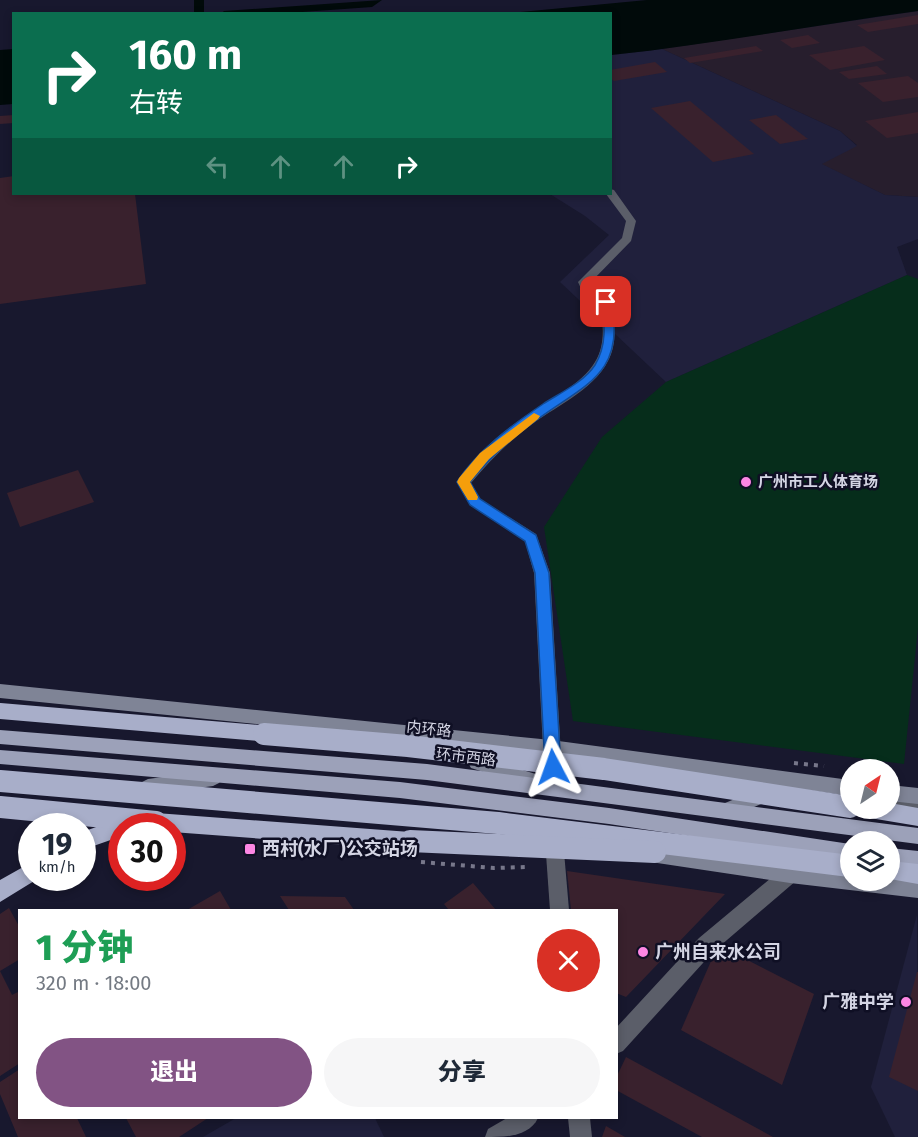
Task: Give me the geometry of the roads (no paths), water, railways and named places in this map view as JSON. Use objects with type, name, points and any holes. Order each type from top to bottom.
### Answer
[{"type":"highway","points":[[0,704],[408,746]]},
{"type":"highway","name":"内环路","points":[[0,711],[408,746],[604,769],[840,805]]},
{"type":"highway","points":[[0,781],[498,823],[840,865]]},
{"type":"highway","points":[[0,807],[108,817]]},
{"type":"highway","points":[[900,814],[918,817]]},
{"type":"highway","points":[[186,824],[410,841],[770,856]]},
{"type":"highway","points":[[900,871],[918,874]]},
{"type":"highway","points":[[0,892],[18,880]]},
{"type":"main road","points":[[0,691],[551,747],[840,786]]},
{"type":"main road","points":[[0,719],[254,737],[456,758],[489,765],[555,787]]},
{"type":"main road","points":[[254,737],[261,719]]},
{"type":"main road","name":"环市西路","points":[[0,737],[427,772],[918,836]]},
{"type":"main road","points":[[0,757],[400,790],[489,800],[840,851]]},
{"type":"main road","points":[[107,794],[230,776]]},
{"type":"main road","points":[[726,811],[800,780]]},
{"type":"main road","points":[[0,788],[107,794],[322,813],[554,840],[790,874],[918,889]]},
{"type":"main road","points":[[900,795],[918,796]]},
{"type":"main road","points":[[489,800],[554,840]]},
{"type":"main road","points":[[789,844],[790,874]]},
{"type":"main road","points":[[900,857],[918,860]]},
{"type":"street","points":[[555,787],[542,573],[531,538],[475,502],[464,482],[485,456],[529,420],[587,380],[599,368],[608,349],[611,324],[606,302],[587,291],[584,282],[627,239],[631,221],[612,195]]},
{"type":"street","points":[[900,799],[918,805]]},
{"type":"street","points":[[554,840],[560,909]]},
{"type":"street","points":[[618,1042],[706,945],[790,874]]},
{"type":"street","points":[[496,1137],[525,1119]]},
{"type":"street","points":[[579,1119],[581,1137]]},
{"type":"waterway","points":[[199,0],[199,12]]},
{"type":"waterway","points":[[254,12],[372,4],[377,0]]},
{"type":"place","name":"广州市工人体育场","points":[[746,482]]},
{"type":"place","name":"西村(水厂)公交站场","points":[[250,849]]},
{"type":"place","name":"广州自来水公司","points":[[643,952]]},
{"type":"place","name":"广雅中学","points":[[906,1002]]}]
